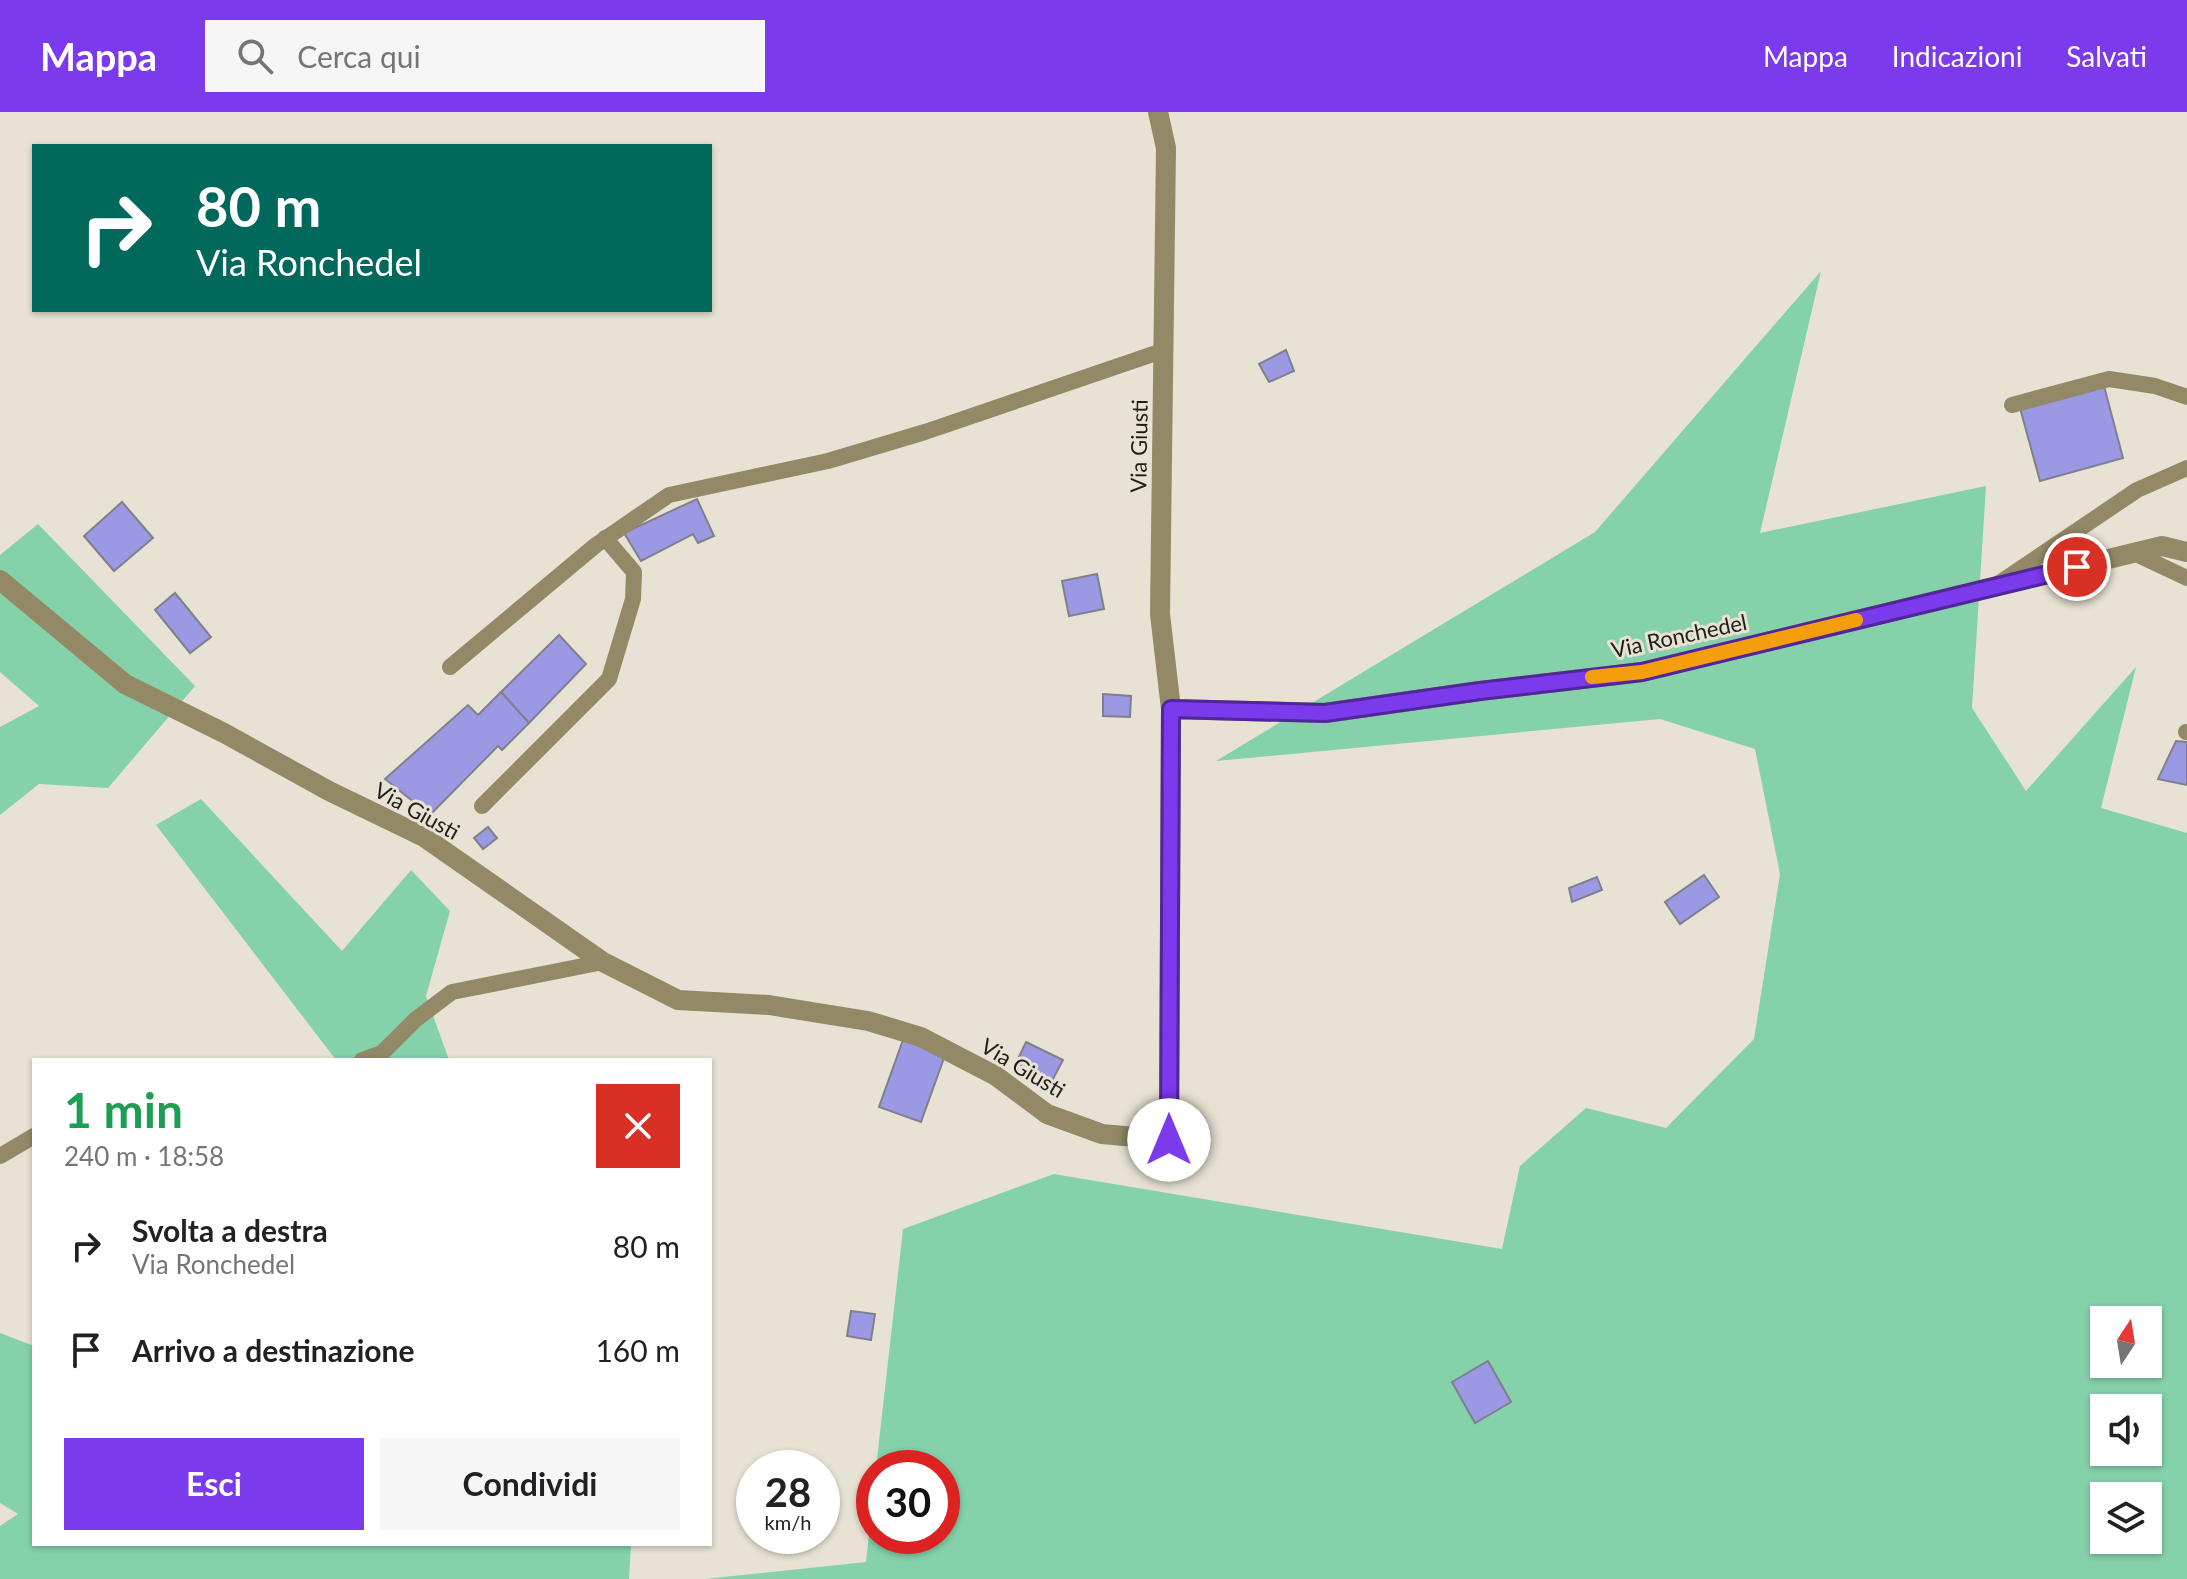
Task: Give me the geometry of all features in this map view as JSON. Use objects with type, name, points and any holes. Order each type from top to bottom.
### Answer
[{"type":"street","name":"Via Giusti","points":[[0,580],[125,684],[424,837],[603,962],[678,1000],[769,1005],[868,1021],[921,1037],[996,1076],[1047,1114],[1102,1134],[1169,1140],[1171,709],[1160,614],[1166,148],[1158,112]]},
{"type":"street","name":"Via Ronchedel","points":[[1171,709],[1325,713],[1642,672],[2162,546],[2187,552]]},
{"type":"lane","points":[[450,667],[605,538],[669,495],[828,461],[925,432],[1165,350]]},
{"type":"lane","points":[[2012,405],[2109,379],[2155,386],[2187,397]]},
{"type":"lane","points":[[1994,587],[2137,490],[2187,468]]},
{"type":"lane","points":[[482,806],[609,679],[633,599],[634,572],[605,538]]},
{"type":"lane","points":[[2134,553],[2187,578]]},
{"type":"lane","points":[[368,1058],[382,1053],[415,1020],[452,992],[603,962]]},
{"type":"lane","points":[[0,1156],[32,1137]]},
{"type":"green space","points":[[1821,271],[1760,533],[1986,486],[1972,708],[2026,791],[2136,667],[2101,808],[2187,833],[2187,1579],[705,1579],[866,1562],[867,1554],[960,1554],[960,1450],[878,1450],[903,1229],[1054,1174],[1502,1249],[1520,1166],[1586,1108],[1666,1128],[1754,1039],[1780,874],[1755,749],[1660,719],[1216,761],[1595,532]]},
{"type":"green space","points":[[38,524],[195,686],[108,788],[39,784],[0,815],[0,727],[39,706],[0,672],[0,555]]},
{"type":"green space","points":[[201,799],[342,951],[411,870],[450,911],[426,996],[448,1058],[334,1058],[156,825]]},
{"type":"green space","points":[[0,1333],[32,1345],[32,1546],[631,1546],[629,1579],[0,1579],[0,1526],[18,1514],[0,1503]]},
{"type":"building","points":[[1286,350],[1294,371],[1269,382],[1259,364]]},
{"type":"building","points":[[2104,386],[2123,458],[2040,481],[2020,408]]},
{"type":"building","points":[[697,499],[714,536],[698,543],[693,534],[641,561],[624,533]]},
{"type":"building","points":[[122,502],[153,538],[114,571],[84,536]]},
{"type":"building","points":[[1097,574],[1104,609],[1069,616],[1062,581]]},
{"type":"building","points":[[175,593],[211,637],[190,653],[155,610]]},
{"type":"building","points":[[559,635],[586,664],[529,723],[501,692]]},
{"type":"building","points":[[501,692],[529,723],[502,750],[498,746],[430,815],[385,779],[468,705],[478,715]]},
{"type":"building","points":[[1103,694],[1131,696],[1130,717],[1103,716]]},
{"type":"building","points":[[2176,741],[2187,742],[2187,785],[2158,779]]},
{"type":"building","points":[[488,827],[497,838],[483,849],[474,838]]},
{"type":"building","points":[[1704,875],[1719,897],[1680,924],[1665,902]]},
{"type":"building","points":[[1597,877],[1602,890],[1572,902],[1569,888]]},
{"type":"building","points":[[903,1040],[945,1055],[921,1122],[879,1107]]},
{"type":"building","points":[[1026,1042],[1063,1060],[1052,1081],[1016,1063]]},
{"type":"building","points":[[851,1311],[875,1314],[871,1340],[847,1336]]},
{"type":"building","points":[[1488,1361],[1511,1402],[1475,1423],[1452,1382]]},
{"type":"slow traffic","points":[[1592,677],[1642,672],[1856,620]]},
{"type":"route","points":[[1169,1140],[1171,709],[1325,713],[1642,672],[2077,567]]}]
